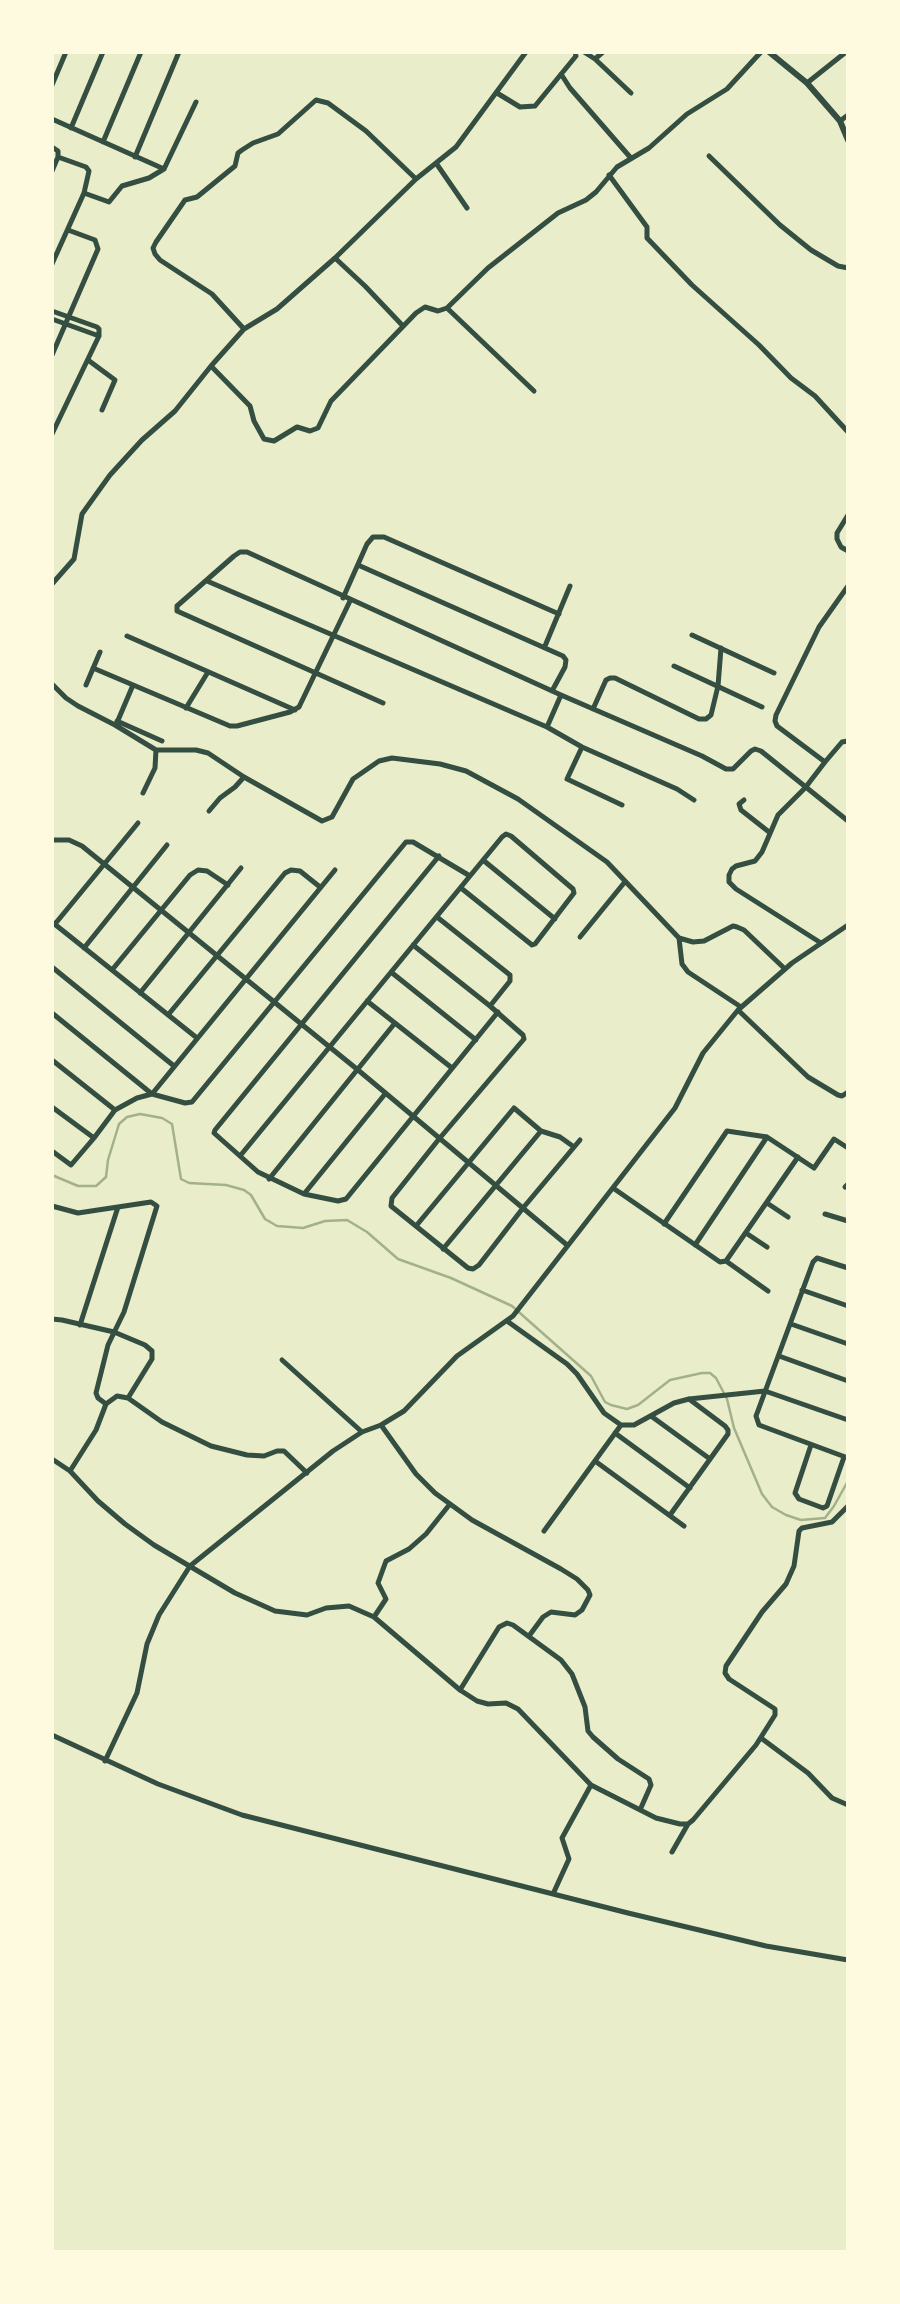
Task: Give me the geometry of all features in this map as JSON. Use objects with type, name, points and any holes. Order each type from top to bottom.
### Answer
[{"type":"street","points":[[52,85],[66,52]]},
{"type":"street","points":[[71,128],[103,52]]},
{"type":"street","points":[[103,142],[142,52]]},
{"type":"street","points":[[135,157],[179,52]]},
{"type":"street","points":[[52,584],[74,559],[82,514],[110,475],[142,440],[175,411],[211,366],[244,330],[277,309],[335,258],[416,179],[456,147],[526,52]]},
{"type":"street","points":[[497,93],[520,107],[535,106],[576,56],[576,52]]},
{"type":"street","points":[[584,52],[595,59],[631,93]]},
{"type":"street","points":[[595,59],[602,52]]},
{"type":"street","points":[[211,366],[250,406],[254,421],[262,437],[271,441],[298,427],[310,431],[318,428],[331,401],[403,326],[425,307],[438,312],[447,308],[488,268],[558,213],[586,200],[596,192],[609,175],[630,157],[649,148],[687,114],[727,89],[761,52]]},
{"type":"street","points":[[769,52],[807,83],[840,121],[848,140]]},
{"type":"street","points":[[807,83],[846,52]]},
{"type":"street","points":[[561,74],[570,88],[630,157]]},
{"type":"street","points":[[244,330],[212,294],[160,260],[155,254],[153,248],[156,242],[185,200],[197,197],[235,166],[238,154],[242,150],[253,143],[278,134],[316,100],[328,103],[366,131],[416,179]]},
{"type":"street","points":[[84,193],[109,202],[122,186],[149,178],[164,169],[196,102]]},
{"type":"street","points":[[840,121],[848,114]]},
{"type":"street","points":[[52,119],[164,169]]},
{"type":"street","points":[[52,147],[58,151],[58,157],[52,170]]},
{"type":"street","points":[[709,156],[780,225],[811,250],[838,266],[848,268]]},
{"type":"street","points":[[52,264],[84,193],[89,171],[86,167],[58,157]]},
{"type":"street","points":[[436,163],[467,208]]},
{"type":"street","points":[[609,175],[647,227],[647,238],[692,285],[759,345],[791,378],[816,396],[835,415],[848,432]]},
{"type":"street","points":[[52,355],[70,318],[98,249],[95,240],[68,230]]},
{"type":"street","points":[[335,258],[403,326]]},
{"type":"street","points":[[447,308],[534,391]]},
{"type":"street","points":[[52,311],[100,329],[99,336],[52,434]]},
{"type":"street","points":[[52,319],[99,336]]},
{"type":"street","points":[[88,360],[115,380],[102,410]]},
{"type":"street","points":[[848,515],[837,532],[837,539],[841,547],[848,551]]},
{"type":"street","points":[[343,598],[367,544],[373,537],[384,537],[559,614]]},
{"type":"street","points":[[383,704],[177,611],[178,606],[234,556],[240,552],[247,552],[343,598],[561,696],[702,756],[726,769],[733,769],[751,751],[755,749],[761,751],[848,821]]},
{"type":"street","points":[[358,565],[545,646],[563,656],[566,660],[552,691]]},
{"type":"street","points":[[207,581],[547,727],[582,747],[658,780],[694,800]]},
{"type":"street","points":[[545,646],[570,586]]},
{"type":"street","points":[[825,762],[777,726],[775,721],[776,715],[819,628],[848,586]]},
{"type":"street","points":[[93,668],[230,726],[296,710],[316,674],[350,601]]},
{"type":"street","points":[[692,634],[774,673]]},
{"type":"street","points":[[127,636],[296,710]]},
{"type":"street","points":[[592,709],[606,680],[615,678],[699,718],[706,719],[711,715],[718,686],[721,648]]},
{"type":"street","points":[[86,685],[100,652]]},
{"type":"street","points":[[674,666],[762,707]]},
{"type":"street","points":[[186,708],[208,672]]},
{"type":"street","points":[[52,684],[66,698],[78,706],[162,741]]},
{"type":"street","points":[[116,723],[133,685]]},
{"type":"street","points":[[547,727],[561,696]]},
{"type":"street","points":[[116,723],[156,750],[196,750],[208,753],[244,777],[322,821],[332,817],[353,779],[379,761],[392,758],[449,766],[466,771],[518,799],[607,862],[624,883],[679,938],[693,942],[704,941],[733,926],[738,927],[744,930],[786,969]]},
{"type":"street","points":[[821,943],[736,889],[729,882],[729,875],[732,869],[755,861],[762,852],[769,832],[778,815],[805,788],[842,742],[848,741]]},
{"type":"street","points":[[582,747],[567,779],[622,805]]},
{"type":"street","points":[[144,793],[155,768],[156,750]]},
{"type":"street","points":[[209,811],[220,798],[236,787],[244,777]]},
{"type":"street","points":[[744,800],[739,804],[741,810],[769,832]]},
{"type":"street","points":[[138,823],[54,923],[197,1038]]},
{"type":"street","points":[[240,1156],[502,837],[506,834],[511,836],[573,889],[574,893],[535,944],[529,944],[461,888]]},
{"type":"street","points":[[52,840],[69,840],[82,846],[105,864],[328,1048],[358,1070],[567,1245]]},
{"type":"street","points":[[52,1013],[152,1094],[184,1102],[192,1102],[273,1001],[406,842],[413,842],[470,876]]},
{"type":"street","points":[[84,948],[167,845]]},
{"type":"street","points":[[439,856],[215,1130],[217,1137],[269,1179],[304,1194],[338,1201],[346,1198],[498,1012]]},
{"type":"street","points":[[484,860],[555,919]]},
{"type":"street","points":[[140,993],[241,868]]},
{"type":"street","points":[[112,970],[190,875],[198,870],[207,871],[228,885]]},
{"type":"street","points":[[168,1015],[285,873],[291,870],[300,871],[320,887]]},
{"type":"street","points":[[52,1151],[71,1165],[115,1110],[137,1098],[152,1094],[335,870]]},
{"type":"street","points":[[580,937],[624,883]]},
{"type":"street","points":[[437,917],[510,975],[510,981],[490,1006]]},
{"type":"street","points":[[105,1761],[138,1693],[147,1644],[159,1615],[190,1566],[362,1432],[381,1425],[404,1411],[457,1356],[513,1316],[675,1108],[703,1053],[739,1009],[786,969],[821,943],[847,927]]},
{"type":"street","points":[[679,938],[682,964],[688,972],[715,988],[808,1077],[838,1095],[842,1096],[848,1092]]},
{"type":"street","points":[[413,946],[498,1012],[524,1035],[524,1039],[439,1139],[390,1202],[391,1206],[468,1268],[474,1269],[522,1208],[580,1140]]},
{"type":"street","points":[[52,967],[174,1066]]},
{"type":"street","points":[[391,972],[476,1040]]},
{"type":"street","points":[[367,1001],[452,1068]]},
{"type":"street","points":[[269,1179],[395,1023]]},
{"type":"street","points":[[52,1060],[115,1110]]},
{"type":"street","points":[[304,1194],[385,1094]]},
{"type":"street","points":[[52,1107],[94,1138]]},
{"type":"street","points":[[416,1226],[467,1162],[514,1108],[542,1131],[560,1137],[574,1147]]},
{"type":"street","points":[[443,1249],[542,1131]]},
{"type":"street","points":[[664,1224],[727,1132],[767,1137],[814,1168],[834,1139],[848,1148]]},
{"type":"street","points":[[695,1245],[767,1137]]},
{"type":"street","points":[[726,1262],[798,1158]]},
{"type":"street","points":[[612,1188],[720,1262],[726,1262],[768,1291]]},
{"type":"street","points":[[52,1206],[78,1213],[151,1202],[157,1206],[124,1312],[108,1345],[96,1393],[98,1398],[106,1404]]},
{"type":"street","points":[[767,1202],[788,1217]]},
{"type":"street","points":[[80,1325],[118,1207]]},
{"type":"street","points":[[826,1214],[848,1221]]},
{"type":"street","points":[[746,1232],[767,1247]]},
{"type":"street","points":[[811,1445],[795,1493],[799,1499],[823,1508],[827,1506],[846,1457],[759,1425],[756,1416],[813,1262],[817,1258],[848,1268]]},
{"type":"street","points":[[802,1290],[848,1306]]},
{"type":"street","points":[[52,1319],[114,1332],[145,1345],[152,1351],[152,1359],[128,1398]]},
{"type":"street","points":[[507,1321],[567,1364],[577,1374],[604,1414],[621,1425],[634,1425],[674,1403],[689,1399],[765,1391],[848,1420]]},
{"type":"street","points":[[791,1324],[848,1344]]},
{"type":"street","points":[[779,1356],[848,1381]]},
{"type":"street","points":[[282,1360],[362,1432]]},
{"type":"street","points":[[70,1471],[96,1430],[106,1404],[117,1396],[128,1398],[162,1422],[211,1446],[247,1455],[264,1456],[277,1451],[284,1451],[307,1473]]},
{"type":"street","points":[[670,1515],[728,1434],[728,1430],[689,1399]]},
{"type":"street","points":[[651,1416],[710,1459]]},
{"type":"street","points":[[381,1425],[416,1474],[435,1493],[472,1520],[577,1579],[588,1590],[590,1595],[582,1610],[575,1615],[552,1612],[543,1617],[529,1636]]},
{"type":"street","points":[[544,1531],[621,1425]]},
{"type":"street","points":[[615,1433],[690,1488]]},
{"type":"street","points":[[52,1459],[70,1471],[98,1501],[125,1524],[154,1545],[235,1593],[276,1611],[307,1615],[340,1605],[359,1609],[374,1617],[460,1690],[477,1701],[488,1704],[506,1703],[518,1708],[591,1785],[640,1810],[671,1823],[688,1824]]},
{"type":"street","points":[[595,1461],[684,1526]]},
{"type":"street","points":[[374,1617],[386,1599],[378,1583],[386,1561],[409,1549],[426,1534],[450,1504]]},
{"type":"street","points":[[672,1852],[688,1824],[761,1738],[775,1715],[775,1709],[729,1679],[725,1673],[726,1666],[762,1612],[786,1584],[794,1566],[799,1531],[802,1528],[832,1522],[848,1506]]},
{"type":"street","points":[[460,1690],[499,1627],[506,1623],[513,1625],[560,1660],[572,1674],[585,1706],[588,1731],[618,1759],[649,1779],[651,1785],[640,1810]]},
{"type":"street","points":[[52,1735],[158,1784],[230,1812],[766,1946],[848,1960]]},
{"type":"street","points":[[761,1738],[808,1773],[832,1798],[848,1805]]},
{"type":"street","points":[[553,1894],[569,1859],[562,1838],[591,1785]]},
{"type":"waterway","points":[[52,1175],[78,1186],[96,1186],[106,1177],[108,1160],[119,1124],[127,1117],[140,1114],[162,1118],[172,1124],[181,1179],[189,1183],[226,1185],[244,1190],[251,1195],[265,1219],[277,1226],[303,1228],[325,1221],[347,1220],[367,1232],[398,1259],[451,1278],[512,1306],[591,1376],[605,1402],[611,1405],[627,1409],[638,1405],[670,1380],[710,1373],[716,1378],[727,1399],[734,1428],[762,1494],[772,1507],[786,1515],[801,1520],[825,1518],[848,1481]]}]
